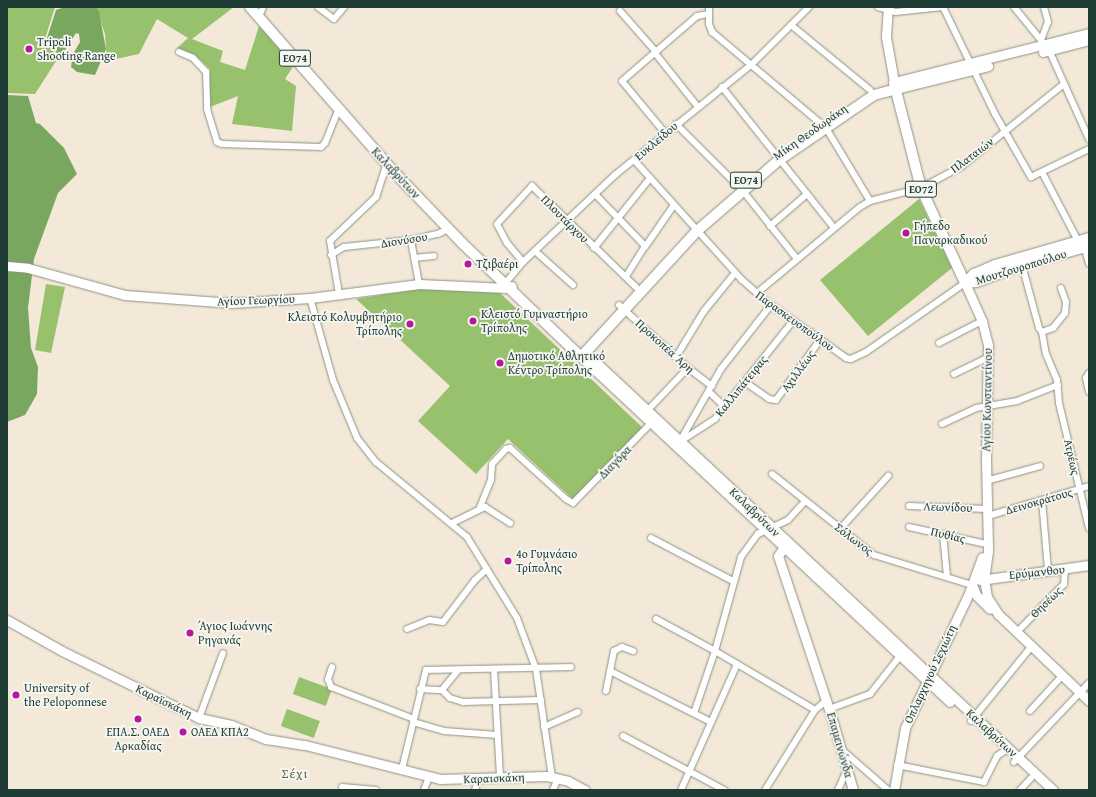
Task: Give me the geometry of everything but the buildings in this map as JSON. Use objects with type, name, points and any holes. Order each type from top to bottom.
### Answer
[{"type":"main road","name":"ΕΟ74","points":[[250,7],[261,12],[339,109]]},
{"type":"main road","name":"ΕΟ72","points":[[887,9],[886,37],[895,86]]},
{"type":"main road","name":"Μίκη Θεοδωράκη","points":[[824,126],[870,90],[895,86],[972,67],[1089,33]]},
{"type":"main road","name":"Μίκη Θεοδωράκη","points":[[1045,45],[1089,40]]},
{"type":"main road","name":"Μίκη Θεοδωράκη","points":[[622,307],[636,286],[695,228],[778,158],[824,126],[876,94],[895,86]]},
{"type":"main road","name":"Αγίου Κωνσταντίνου","points":[[895,86],[921,188],[982,321],[989,357],[986,481],[988,512],[984,578],[989,602],[998,614]]},
{"type":"main road","name":"Καλαβρύτων","points":[[339,109],[387,164],[453,231],[768,528],[900,656],[928,677]]},
{"type":"main road","name":"Μίκη Θεοδωράκη","points":[[580,352],[695,228]]},
{"type":"main road","name":"Μουτζουροπούλου","points":[[965,283],[976,282],[1084,245],[1089,238]]},
{"type":"main road","name":"Μουτζουροπούλου","points":[[965,283],[974,274],[995,264],[1084,245]]},
{"type":"main road","name":"Αγίου Γεωργίου","points":[[7,266],[28,268],[99,290],[141,297],[238,303],[310,298],[419,284],[509,284]]},
{"type":"main road","name":"Καλαβρύτων","points":[[580,352],[647,410],[653,421]]},
{"type":"main road","name":"Αγίου Κωνσταντίνου","points":[[986,544],[972,585],[981,601],[998,614],[1089,701]]},
{"type":"main road","name":"Καλαβρύτων","points":[[785,545],[1016,760],[1053,790]]},
{"type":"main road","name":"Επαμεινώνδα","points":[[785,545],[778,556],[828,705],[852,790]]},
{"type":"main road","points":[[972,585],[984,578],[981,562]]},
{"type":"main road","name":"Ερύμανθου","points":[[984,578],[1089,565]]},
{"type":"main road","points":[[972,585],[979,588],[989,602]]},
{"type":"main road","name":"Οπλαρχηγού Σεχιώτη","points":[[894,790],[897,766],[905,728],[972,585]]},
{"type":"main road","name":"Καραϊσκάκη","points":[[7,620],[62,651],[199,718],[231,725],[274,742],[305,745],[402,769]]},
{"type":"main road","name":"Καλαβρύτων","points":[[973,719],[1003,752],[1016,760],[1031,778],[1044,790]]},
{"type":"main road","name":"Καραισκάκη","points":[[402,769],[429,777],[447,779],[500,777],[555,778],[585,790]]},
{"type":"street","points":[[318,7],[334,19],[344,7]]},
{"type":"street","name":"Ευκλείδου","points":[[509,284],[523,262],[568,222],[595,194],[665,133],[751,65],[810,7]]},
{"type":"street","points":[[878,7],[887,9],[943,7],[972,67],[1031,177],[1043,174],[1089,149]]},
{"type":"street","points":[[1014,7],[1045,45],[1089,139]]},
{"type":"street","points":[[1044,7],[1048,22],[1045,45]]},
{"type":"street","points":[[665,133],[621,83],[644,60],[656,53],[698,16],[709,10],[712,32],[824,126],[870,201]]},
{"type":"street","points":[[620,11],[656,53],[698,107]]},
{"type":"street","points":[[791,25],[870,90]]},
{"type":"street","points":[[179,52],[193,58],[206,72],[207,109],[218,142],[222,144],[321,147],[325,143],[339,109]]},
{"type":"street","name":"Πλαταιών","points":[[757,293],[834,228],[870,201],[921,188],[962,166],[1064,84]]},
{"type":"street","points":[[722,87],[834,228]]},
{"type":"street","points":[[676,124],[740,189],[798,259]]},
{"type":"street","name":"Παρασκευοπούλου","points":[[634,160],[735,273],[771,305],[793,322],[846,358],[857,357],[965,283]]},
{"type":"street","points":[[339,294],[331,255],[330,244],[332,238],[376,197],[387,164]]},
{"type":"street","points":[[1043,174],[1084,245],[1089,264]]},
{"type":"street","points":[[594,248],[619,219],[650,178]]},
{"type":"street","name":"Πλουτάρχου","points":[[523,262],[507,243],[497,224],[532,186],[594,248],[636,286]]},
{"type":"street","points":[[595,194],[645,247]]},
{"type":"street","points":[[770,226],[807,194]]},
{"type":"street","points":[[626,277],[674,205]]},
{"type":"street","name":"Διονύσου","points":[[331,255],[344,247],[411,240],[453,231]]},
{"type":"street","points":[[411,240],[419,284]]},
{"type":"street","points":[[535,251],[573,286]]},
{"type":"street","points":[[414,258],[434,256]]},
{"type":"street","name":"Ατρέως","points":[[1022,265],[1039,328],[1042,332],[1046,354],[1058,385],[1089,528]]},
{"type":"street","points":[[676,357],[707,307],[735,273]]},
{"type":"street","points":[[1042,332],[1053,328],[1065,313],[1066,302],[1060,288]]},
{"type":"street","points":[[310,298],[333,380],[357,438],[376,462],[467,536],[517,618],[536,669],[544,726],[555,778],[553,790]]},
{"type":"street","points":[[678,444],[724,365],[771,305]]},
{"type":"street","name":"Προκοπέα Άρη","points":[[622,307],[710,389],[725,407]]},
{"type":"street","points":[[939,343],[982,321]]},
{"type":"street","name":"Καλλιπάτειρας","points":[[678,444],[711,422],[725,407],[793,322]]},
{"type":"street","name":"Αχιλλέως","points":[[744,382],[774,400],[820,340]]},
{"type":"street","points":[[954,374],[989,357]]},
{"type":"street","points":[[647,410],[688,368]]},
{"type":"street","points":[[1088,373],[1089,392]]},
{"type":"street","points":[[942,424],[971,409],[1017,401],[1058,385]]},
{"type":"street","name":"Διαγόρα","points":[[480,507],[491,480],[494,461],[502,452],[510,448],[566,499],[573,503],[653,421]]},
{"type":"street","points":[[986,481],[1040,466]]},
{"type":"street","name":"Σόλωνος","points":[[772,474],[840,529],[874,554],[972,585]]},
{"type":"street","points":[[840,529],[888,476]]},
{"type":"street","name":"Δεινοκράτους","points":[[988,512],[1042,500],[1080,490],[1089,486]]},
{"type":"street","points":[[1042,500],[1048,570]]},
{"type":"street","points":[[694,713],[715,651],[733,581],[744,553],[758,534],[794,516],[805,501]]},
{"type":"street","name":"Λεωνίδου","points":[[909,506],[988,512]]},
{"type":"street","points":[[452,523],[480,507],[488,508],[510,523]]},
{"type":"street","name":"Πυθίας","points":[[910,527],[986,544]]},
{"type":"street","points":[[943,534],[947,576]]},
{"type":"street","points":[[651,538],[733,581]]},
{"type":"street","name":"Θησέως","points":[[1017,632],[1064,584],[1065,568]]},
{"type":"street","points":[[407,629],[429,620],[443,622],[475,580],[487,569]]},
{"type":"street","points":[[656,620],[715,651],[815,710]]},
{"type":"street","points":[[973,719],[1032,646]]},
{"type":"street","points":[[606,691],[616,648],[622,647],[633,652]]},
{"type":"street","points":[[199,718],[223,653]]},
{"type":"street","points":[[765,790],[815,710],[870,694],[900,656]]},
{"type":"street","points":[[682,790],[737,664]]},
{"type":"street","points":[[332,667],[328,681],[334,688],[444,731],[497,735]]},
{"type":"street","points":[[402,769],[420,689],[426,670],[571,668]]},
{"type":"street","points":[[494,669],[500,777]]},
{"type":"street","points":[[442,690],[458,670]]},
{"type":"street","points":[[610,671],[711,722]]},
{"type":"street","points":[[1030,711],[1062,676]]},
{"type":"street","points":[[1016,760],[1089,683]]},
{"type":"street","points":[[420,689],[442,690],[450,698],[463,702],[541,700]]},
{"type":"street","points":[[544,726],[578,712]]},
{"type":"street","points":[[623,736],[724,790]]},
{"type":"street","points":[[841,749],[888,790]]},
{"type":"street","points":[[897,766],[976,783],[984,782],[988,779],[997,756],[1003,752]]},
{"type":"street","points":[[838,790],[847,770]]},
{"type":"street","points":[[424,790],[429,777]]},
{"type":"street","points":[[475,790],[479,778]]},
{"type":"street","points":[[1020,790],[1031,778]]},
{"type":"street","points":[[342,787],[376,790]]},
{"type":"green space","name":"Tripoli Shooting Range","points":[[7,7],[55,7],[45,39],[58,58],[35,94],[7,93]]},
{"type":"green space","points":[[65,7],[96,7],[99,12],[106,49],[95,75],[77,72],[71,67],[73,54],[80,42],[79,34],[76,33],[60,58],[47,38],[56,10]]},
{"type":"green space","points":[[96,7],[234,7],[192,39],[223,51],[220,62],[245,70],[259,26],[294,65],[285,79],[296,86],[292,131],[232,124],[238,96],[210,107],[210,69],[195,55],[177,48],[188,38],[157,19],[139,54],[107,61],[105,34]]},
{"type":"green space","points":[[7,95],[28,96],[36,123],[40,124],[64,148],[77,174],[58,193],[34,259],[28,308],[31,348],[38,367],[37,394],[25,415],[7,422]]},
{"type":"green space","name":"Γήπεδο Παναρκαδικού","points":[[919,199],[952,268],[868,336],[820,280]]},
{"type":"green space","points":[[46,284],[65,287],[51,353],[35,350]]},
{"type":"green space","name":"Δημοτικό Αθλητικό Κέντρο Τρίπολης","points":[[418,289],[500,293],[643,428],[575,501],[508,439],[476,474],[418,421],[450,386],[356,299]]},
{"type":"green space","points":[[299,677],[332,689],[326,706],[293,694]]},
{"type":"green space","points":[[287,709],[320,721],[314,738],[281,726]]},
{"type":"place","name":"Tripoli Shooting Range","points":[[29,49]]},
{"type":"place","name":"Γήπεδο Παναρκαδικού","points":[[906,233]]},
{"type":"place","name":"Τζιβαέρι","points":[[468,264]]},
{"type":"place","name":"Κλειστό Γυμναστήριο Τρίπολης","points":[[473,321]]},
{"type":"place","name":"Κλειστό Κολυμβητήριο Τρίπολης","points":[[410,324]]},
{"type":"place","name":"Δημοτικό Αθλητικό Κέντρο Τρίπολης","points":[[500,363]]},
{"type":"place","name":"4ο Γυμνάσιο Τρίπολης","points":[[508,561]]},
{"type":"place","name":"Άγιος Ιωάννης Ρηγανάς","points":[[190,633]]},
{"type":"place","name":"University of the Peloponnese","points":[[16,695]]},
{"type":"place","name":"ΕΠΑ.Σ. ΟΑΕΔ Αρκαδίας","points":[[138,719]]},
{"type":"place","name":"ΟΑΕΔ ΚΠΑ2","points":[[183,732]]},
{"type":"district","name":"Σέχι","points":[[295,774]]}]
